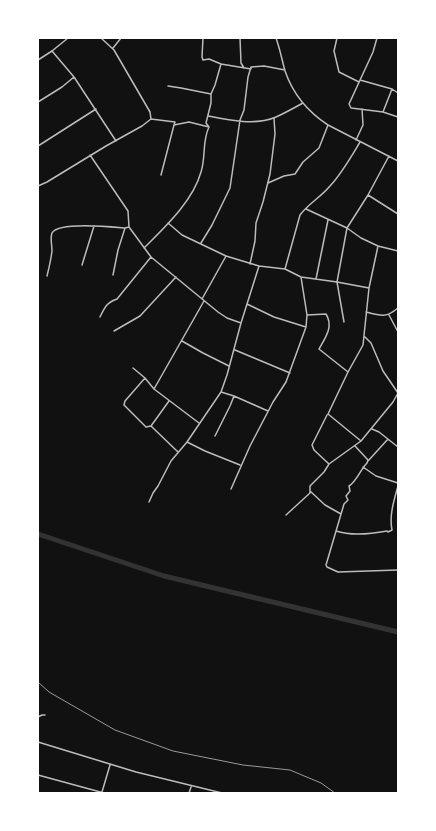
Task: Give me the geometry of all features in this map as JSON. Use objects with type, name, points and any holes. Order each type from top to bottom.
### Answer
[{"type":"street","points":[[38,60],[68,38]]},
{"type":"street","points":[[102,38],[113,48],[150,112],[151,119]]},
{"type":"street","points":[[113,48],[121,38]]},
{"type":"street","points":[[203,38],[202,57],[204,60],[210,59],[221,64],[251,69],[251,67],[264,66],[285,70]]},
{"type":"street","points":[[240,38],[241,63],[244,68]]},
{"type":"street","points":[[276,38],[291,87],[303,103],[318,118],[328,125],[398,161]]},
{"type":"street","points":[[337,38],[334,51],[340,72],[360,81],[392,89],[398,93]]},
{"type":"street","points":[[377,38],[373,52],[349,104],[351,108],[382,112],[398,117]]},
{"type":"street","points":[[52,51],[74,76],[116,141]]},
{"type":"street","points":[[209,127],[206,123],[211,103],[211,94],[221,64]]},
{"type":"street","points":[[201,243],[212,225],[230,188],[240,120],[244,110],[248,77],[251,67]]},
{"type":"street","points":[[38,102],[62,87],[74,76]]},
{"type":"street","points":[[168,86],[211,94]]},
{"type":"street","points":[[382,112],[392,89]]},
{"type":"street","points":[[208,116],[255,122],[274,118],[303,103]]},
{"type":"street","points":[[38,146],[96,108]]},
{"type":"street","points":[[356,140],[363,124],[362,110]]},
{"type":"street","points":[[250,264],[255,241],[256,224],[268,183],[274,146],[274,118]]},
{"type":"street","points":[[38,186],[142,126],[151,119],[175,122],[161,175]]},
{"type":"street","points":[[174,125],[189,122],[209,127]]},
{"type":"street","points":[[268,183],[284,176],[295,174],[303,162],[319,148],[328,125]]},
{"type":"street","points":[[144,248],[187,201],[195,188],[202,172],[206,134],[209,127]]},
{"type":"street","points":[[285,269],[300,215],[305,208],[329,187],[348,162],[360,142]]},
{"type":"street","points":[[90,155],[128,211],[129,227],[151,257],[227,318],[241,323]]},
{"type":"street","points":[[344,322],[337,282],[347,228],[368,195],[389,156]]},
{"type":"street","points":[[368,195],[398,213]]},
{"type":"street","points":[[305,208],[347,228],[361,238],[378,246],[398,250]]},
{"type":"street","points":[[316,279],[328,220]]},
{"type":"street","points":[[168,223],[182,235],[226,256],[250,264],[285,269],[301,277],[369,288]]},
{"type":"street","points":[[48,276],[52,252],[51,237],[53,231],[58,228],[75,226],[129,227]]},
{"type":"street","points":[[82,265],[94,226]]},
{"type":"street","points":[[113,275],[118,250],[125,228]]},
{"type":"street","points":[[329,464],[314,450],[312,445],[363,345],[369,288],[378,246]]},
{"type":"street","points":[[154,389],[182,341],[226,256]]},
{"type":"street","points":[[100,317],[106,305],[117,299],[151,257]]},
{"type":"street","points":[[150,502],[153,493],[167,467],[187,442],[221,392],[235,350],[241,323],[259,266]]},
{"type":"street","points":[[114,331],[140,316],[176,277]]},
{"type":"street","points":[[231,489],[240,466],[268,411],[286,382],[306,327],[307,315],[301,277]]},
{"type":"street","points":[[247,304],[274,317],[306,327]]},
{"type":"street","points":[[366,312],[377,315],[389,315],[398,308]]},
{"type":"street","points":[[307,315],[326,314],[330,320],[329,328],[319,350],[348,372]]},
{"type":"street","points":[[389,315],[398,332]]},
{"type":"street","points":[[286,515],[310,492],[310,486],[324,472],[329,464],[361,441],[393,402],[398,393],[383,371],[370,343],[364,336]]},
{"type":"street","points":[[182,341],[229,366]]},
{"type":"street","points":[[235,350],[290,373]]},
{"type":"street","points":[[133,368],[145,378],[154,389],[199,423]]},
{"type":"street","points":[[145,378],[125,401],[124,405],[146,427],[151,426],[178,452]]},
{"type":"street","points":[[221,392],[268,411]]},
{"type":"street","points":[[215,436],[234,396]]},
{"type":"street","points":[[151,426],[170,401]]},
{"type":"street","points":[[328,414],[361,441]]},
{"type":"street","points":[[371,428],[379,432],[398,447]]},
{"type":"street","points":[[388,440],[363,467],[354,482],[349,486],[350,491],[346,496],[348,500],[344,504],[326,563],[327,567],[338,572],[398,570]]},
{"type":"street","points":[[187,442],[205,452],[240,466]]},
{"type":"street","points":[[354,446],[368,460],[367,463]]},
{"type":"street","points":[[363,467],[376,476],[398,483]]},
{"type":"street","points":[[336,531],[344,534],[350,534],[388,532],[392,530],[390,523],[398,486]]},
{"type":"street","points":[[310,492],[325,505],[342,514]]},
{"type":"street","points":[[38,718],[45,715]]},
{"type":"street","points":[[38,742],[110,765],[191,787],[222,793]]},
{"type":"street","points":[[38,775],[103,793],[110,765]]},
{"type":"street","points":[[189,793],[191,787]]},
{"type":"waterway","points":[[38,534],[164,576],[398,632]]},
{"type":"railway","points":[[38,682],[49,692],[115,730],[173,751],[243,765],[290,770],[321,783],[335,793]]}]
